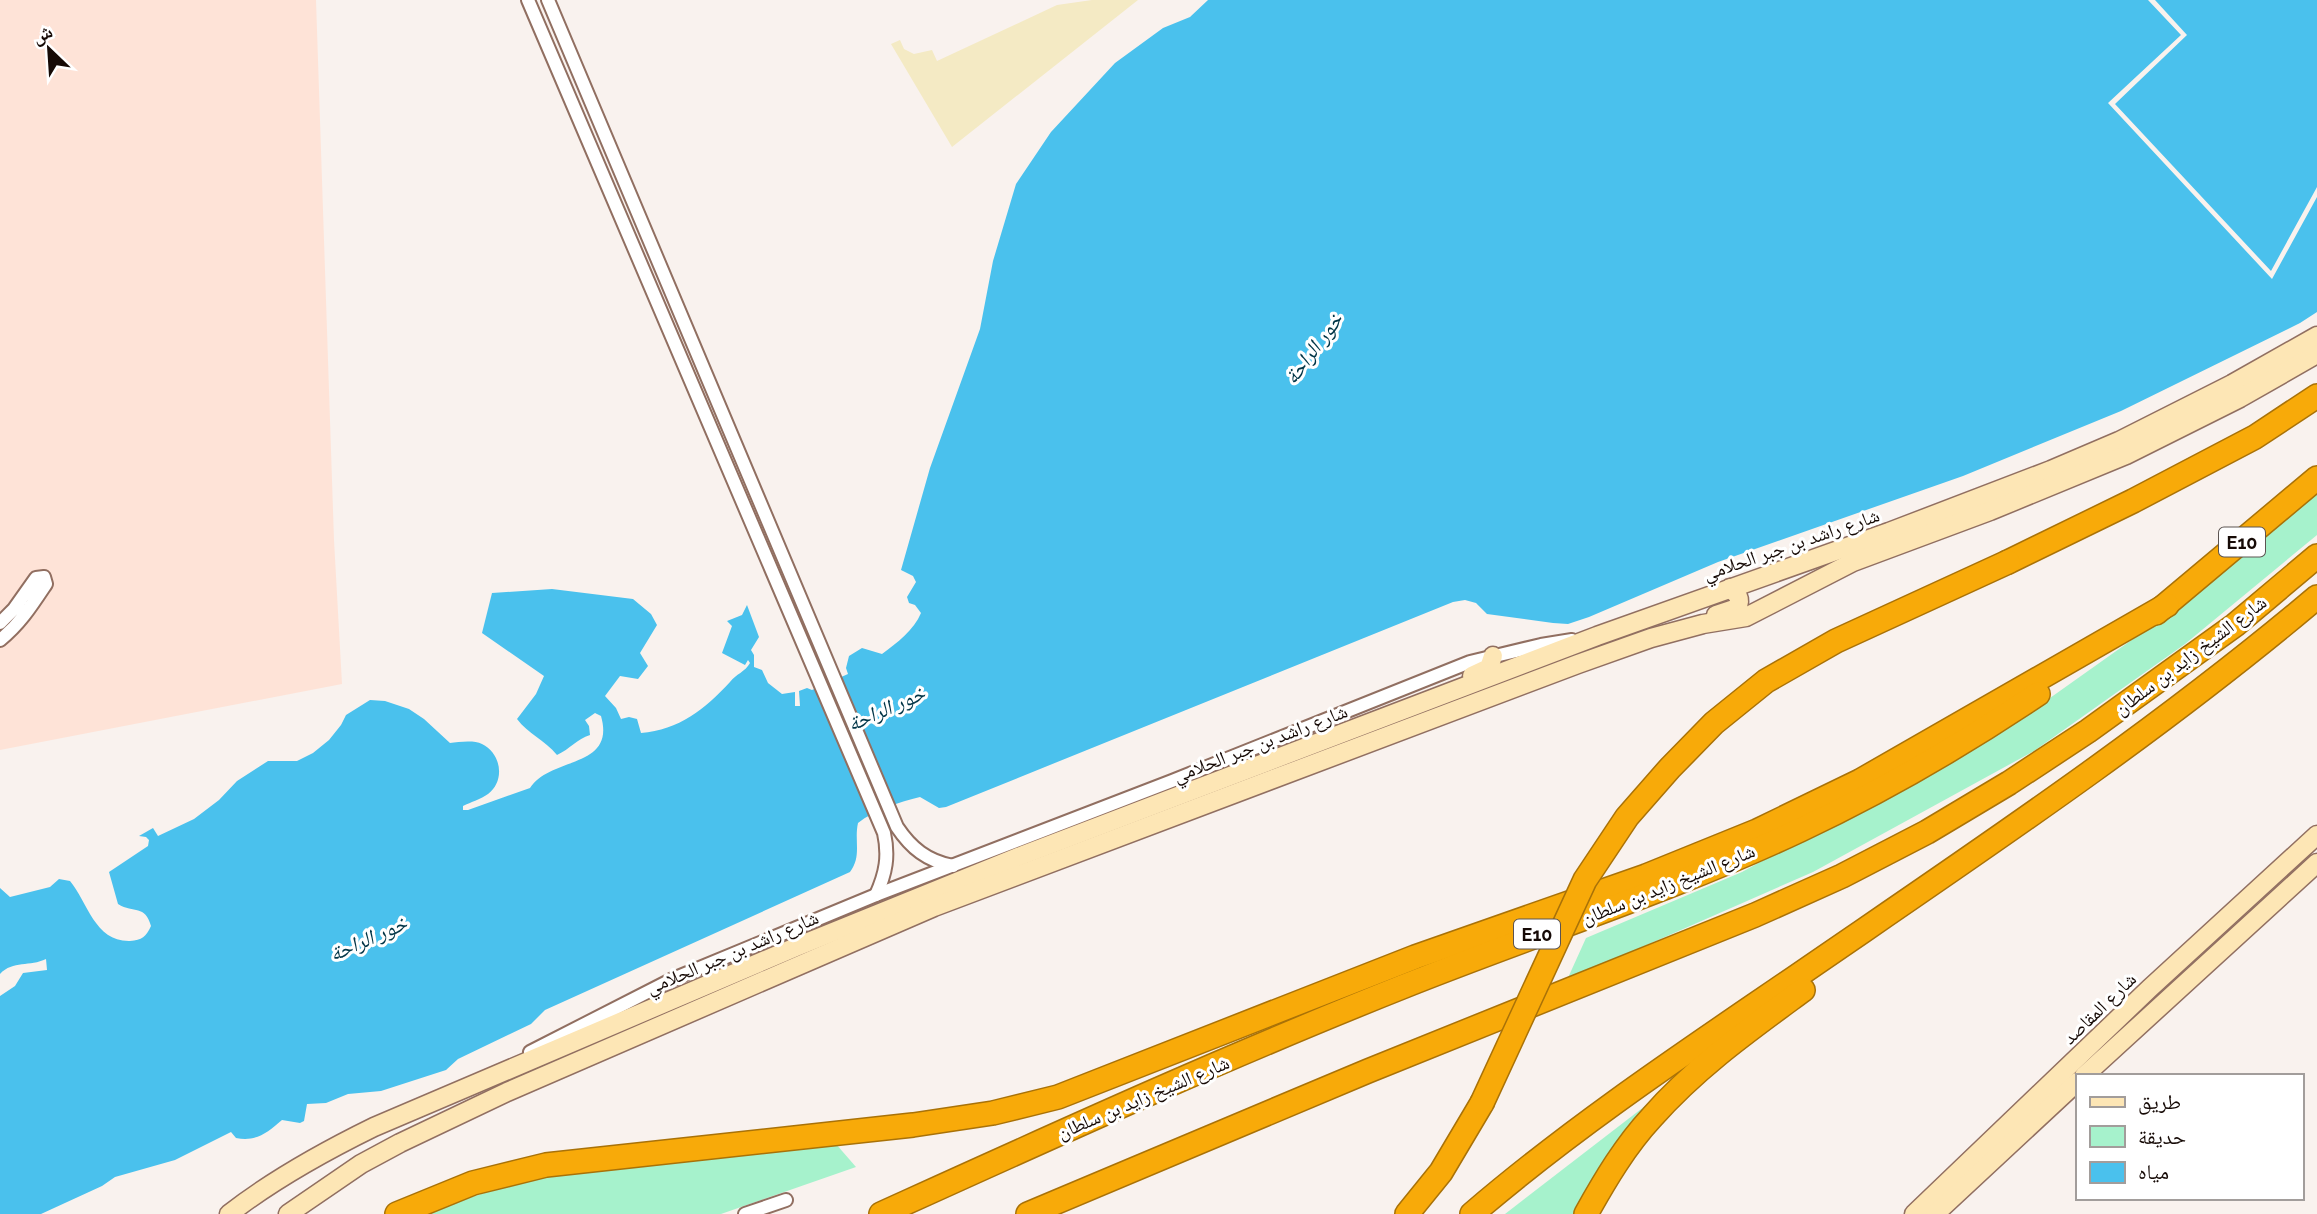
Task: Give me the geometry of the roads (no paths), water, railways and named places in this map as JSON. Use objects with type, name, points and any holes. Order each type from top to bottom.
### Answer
[{"type":"highway","points":[[1406,1214],[1441,1172],[1482,1103],[1586,880],[1627,817],[1714,723],[1766,681],[1836,640],[2008,562],[2133,501],[2255,437],[2317,396]]},
{"type":"highway","name":"شارع الشيخ زايد بن سلطان","points":[[881,1214],[1071,1128],[1396,989],[1727,863],[1871,795],[1940,756],[2090,660],[2167,605],[2317,478]]},
{"type":"highway","name":"شارع الشيخ زايد بن سلطان","points":[[1028,1214],[1342,1082],[1755,915],[1927,832],[2088,731],[2235,625],[2317,556]]},
{"type":"highway","points":[[1472,1214],[1525,1168],[1639,1084],[2004,834],[2204,687],[2317,597]]},
{"type":"highway","points":[[397,1214],[473,1183],[545,1165],[913,1125],[993,1113],[1058,1097],[1415,957],[1646,876],[1757,831],[1880,769],[2167,605]]},
{"type":"highway","points":[[1586,1214],[1611,1169],[1643,1128],[1693,1074],[1788,1001],[1944,890],[2004,834]]},
{"type":"main road","name":"شارع راشد بن جبر الحلامي","points":[[229,1214],[274,1181],[325,1151],[428,1104],[906,902],[1597,636],[1901,528],[2062,465],[2119,441],[2232,384],[2317,336]]},
{"type":"main road","name":"شارع راشد بن جبر الحلامي","points":[[288,1214],[361,1164],[400,1143],[507,1093],[934,907],[1578,664],[1703,624],[1746,617],[1853,562],[1978,516],[2126,455],[2240,398],[2317,354]]},
{"type":"main road","points":[[1675,632],[1685,623],[1737,608],[1739,597],[1730,588]]},
{"type":"main road","points":[[1437,698],[1451,686],[1489,668],[1493,656]]},
{"type":"main road","name":"شارع المقاصد","points":[[1914,1214],[2150,988],[2317,835]]},
{"type":"main road","name":"شارع المقاصد","points":[[2086,1074],[2317,863]]},
{"type":"main road","points":[[1935,1214],[2076,1083]]},
{"type":"street","points":[[528,0],[884,833],[888,852],[885,872],[876,895]]},
{"type":"street","points":[[548,0],[897,827],[909,845],[926,857],[953,866]]},
{"type":"street","points":[[0,623],[36,578],[44,577],[46,584],[24,617],[0,640]]},
{"type":"street","points":[[428,1104],[673,979],[876,895],[1470,662],[1541,645],[1597,636]]},
{"type":"street","points":[[745,1214],[786,1200]]},
{"type":"water","name":"خور الراحة","points":[[1208,0],[2148,0],[2181,35],[2108,103],[2272,279],[2317,197],[2317,312],[2300,323],[2121,411],[1963,476],[1718,562],[1589,617],[1568,624],[1553,623],[1487,614],[1476,603],[1465,600],[1453,602],[946,807],[939,808],[920,797],[888,807],[858,823],[857,854],[850,872],[545,1010],[531,1024],[458,1059],[446,1070],[381,1091],[348,1094],[326,1103],[307,1104],[304,1121],[300,1123],[282,1120],[266,1132],[250,1139],[236,1138],[231,1132],[175,1160],[115,1177],[102,1186],[41,1214],[0,1214],[0,996],[15,986],[23,973],[47,970],[46,959],[16,965],[0,974],[0,888],[10,897],[50,887],[59,879],[70,881],[94,920],[108,935],[118,940],[141,939],[151,926],[149,919],[142,912],[118,904],[109,872],[148,846],[149,840],[139,836],[153,828],[158,836],[194,819],[219,800],[237,781],[268,761],[297,761],[313,753],[329,740],[346,715],[370,700],[385,701],[409,709],[450,743],[479,743],[489,748],[499,768],[497,782],[488,794],[463,806],[463,810],[530,788],[552,771],[591,754],[599,745],[603,733],[601,716],[595,713],[585,720],[590,735],[557,755],[517,719],[536,694],[544,676],[482,633],[492,593],[552,589],[633,599],[651,614],[657,625],[640,653],[648,666],[638,679],[620,676],[605,696],[616,708],[621,719],[637,719],[641,733],[667,728],[690,717],[748,666],[748,660],[745,665],[722,653],[732,626],[727,621],[742,615],[747,605],[759,637],[751,650],[754,667],[762,670],[768,683],[782,694],[795,692],[795,706],[800,706],[799,691],[807,688],[812,690],[848,674],[846,668],[849,656],[862,648],[882,654],[904,636],[921,613],[915,605],[909,603],[907,597],[916,582],[913,576],[901,570],[930,468],[980,329],[993,261],[1016,184],[1051,132],[1115,63],[1163,28],[1190,17]]},
{"type":"water","points":[[2155,0],[2317,0],[2317,187],[2271,271],[2115,104],[2187,35]]}]
